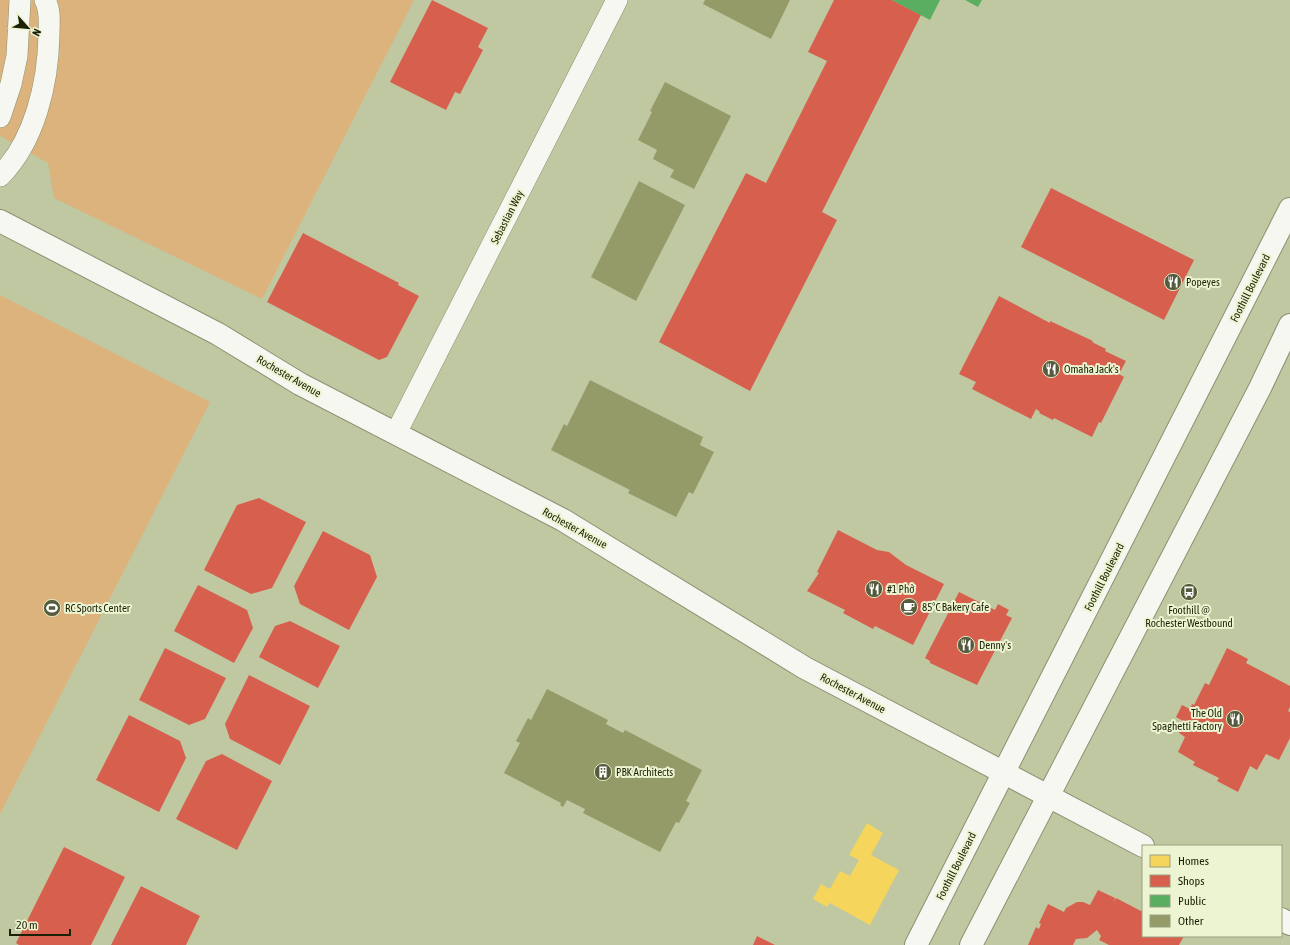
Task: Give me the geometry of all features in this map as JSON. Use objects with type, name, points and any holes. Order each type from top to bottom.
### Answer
[{"type":"main road","name":"Foothill Boulevard","points":[[916,945],[1290,209]]},
{"type":"main road","name":"Rochester Avenue","points":[[0,221],[218,334],[300,384],[563,520],[805,668],[1142,845]]},
{"type":"main road","points":[[971,945],[1290,325]]},
{"type":"street","points":[[0,117],[11,84],[16,56],[20,0]]},
{"type":"street","points":[[0,176],[11,165],[27,135],[38,107],[48,52],[49,8],[45,0]]},
{"type":"street","name":"Sebastian Way","points":[[396,433],[617,0]]},
{"type":"shaded area","points":[[0,0],[414,0],[262,299],[54,198],[48,163],[0,136]]},
{"type":"shaded area","name":"RC Sports Center","points":[[0,295],[210,402],[0,814]]},
{"type":"building: Homes","points":[[867,823],[883,833],[871,855],[899,870],[870,925],[830,903],[827,907],[813,899],[821,884],[830,889],[840,871],[850,876],[859,860],[849,855]]},
{"type":"building: Shops","points":[[432,0],[488,28],[478,47],[483,50],[460,94],[455,92],[446,110],[390,82]]},
{"type":"building: Shops","points":[[834,0],[892,0],[921,15],[822,212],[837,220],[750,391],[659,342],[746,173],[766,183],[827,61],[808,52]]},
{"type":"building: Shops","points":[[1051,188],[1194,260],[1164,320],[1021,247]]},
{"type":"building: Shops","points":[[303,233],[399,283],[398,285],[419,296],[387,357],[379,360],[267,302]]},
{"type":"building: Shops","points":[[999,296],[1050,323],[1050,321],[1093,341],[1092,342],[1106,349],[1105,351],[1126,361],[1119,374],[1124,377],[1101,423],[1099,422],[1092,437],[1054,418],[1053,420],[1039,413],[1040,412],[1036,409],[1031,419],[972,389],[976,382],[959,374]]},
{"type":"building: Shops","points":[[259,498],[306,522],[272,588],[251,594],[204,570],[237,505]]},
{"type":"building: Shops","points":[[838,530],[877,550],[889,552],[906,565],[944,584],[913,645],[875,626],[873,629],[843,613],[845,610],[807,591],[819,573],[817,572]]},
{"type":"building: Shops","points":[[323,531],[370,555],[377,577],[349,630],[300,604],[294,586]]},
{"type":"building: Shops","points":[[198,585],[247,610],[253,628],[234,663],[174,631]]},
{"type":"building: Shops","name":"Denny's","points":[[959,592],[995,610],[998,604],[1009,610],[1006,615],[1012,618],[977,685],[930,663],[930,661],[925,658]]},
{"type":"building: Shops","points":[[290,621],[340,646],[318,688],[259,657],[275,626]]},
{"type":"building: Shops","points":[[165,648],[226,678],[205,719],[189,725],[139,700]]},
{"type":"building: Shops","name":"The Old Spaghetti Factory","points":[[1227,648],[1248,659],[1246,663],[1290,686],[1290,707],[1288,711],[1290,712],[1290,738],[1279,760],[1266,754],[1257,770],[1250,766],[1238,792],[1217,781],[1219,778],[1193,765],[1195,762],[1178,752],[1185,737],[1179,733],[1183,721],[1176,717],[1182,705],[1190,709],[1192,704],[1194,705],[1205,683],[1209,685]]},
{"type":"building: Shops","points":[[249,675],[310,706],[280,765],[230,739],[225,724]]},
{"type":"building: Shops","points":[[129,715],[180,741],[186,758],[159,812],[96,780]]},
{"type":"building: Shops","points":[[222,754],[272,781],[237,850],[176,819],[206,761]]},
{"type":"building: Shops","points":[[64,847],[125,877],[91,945],[19,945],[16,943]]},
{"type":"building: Shops","points":[[141,886],[200,916],[186,945],[111,945]]},
{"type":"building: Shops","points":[[1098,890],[1115,898],[1114,902],[1116,898],[1142,911],[1142,937],[1183,937],[1179,945],[1109,945],[1099,940],[1101,936],[1097,930],[1087,938],[1076,939],[1073,945],[1028,945],[1036,927],[1039,929],[1041,924],[1039,923],[1048,904],[1064,912],[1066,908],[1077,902],[1083,902],[1090,905]]},
{"type":"building: Shops","points":[[757,936],[775,945],[753,945]]},
{"type":"building: Public","points":[[892,0],[940,0],[930,20]]},
{"type":"building: Public","points":[[965,0],[982,0],[978,7]]},
{"type":"building: Other","points":[[705,0],[790,0],[771,39],[703,4]]},
{"type":"building: Other","points":[[665,82],[731,116],[694,189],[670,177],[674,170],[653,159],[657,150],[638,140],[652,112],[650,111]]},
{"type":"building: Other","points":[[639,181],[685,205],[636,301],[591,277]]},
{"type":"building: Other","points":[[590,380],[703,437],[700,445],[714,452],[693,494],[689,492],[676,517],[628,493],[630,490],[551,450],[564,424],[567,426]]},
{"type":"building: Other","name":"PBK Architects","points":[[547,689],[608,720],[606,724],[623,733],[625,730],[702,770],[686,801],[690,803],[679,823],[676,822],[660,852],[583,813],[585,809],[567,800],[563,807],[560,805],[561,803],[504,773],[520,743],[516,741],[528,718],[531,720]]},
{"type":"place","name":"Popeyes","points":[[1173,282]]},
{"type":"place","name":"Omaha Jack's","points":[[1051,369]]},
{"type":"place","name":"#1 Phở","points":[[874,589]]},
{"type":"place","name":"Foothill @ Rochester Westbound","points":[[1189,592]]},
{"type":"place","name":"85°C Bakery Cafe","points":[[909,607]]},
{"type":"place","name":"RC Sports Center","points":[[52,608]]},
{"type":"place","name":"Denny's","points":[[966,645]]},
{"type":"place","name":"The Old Spaghetti Factory","points":[[1235,719]]},
{"type":"place","name":"PBK Architects","points":[[603,772]]}]
